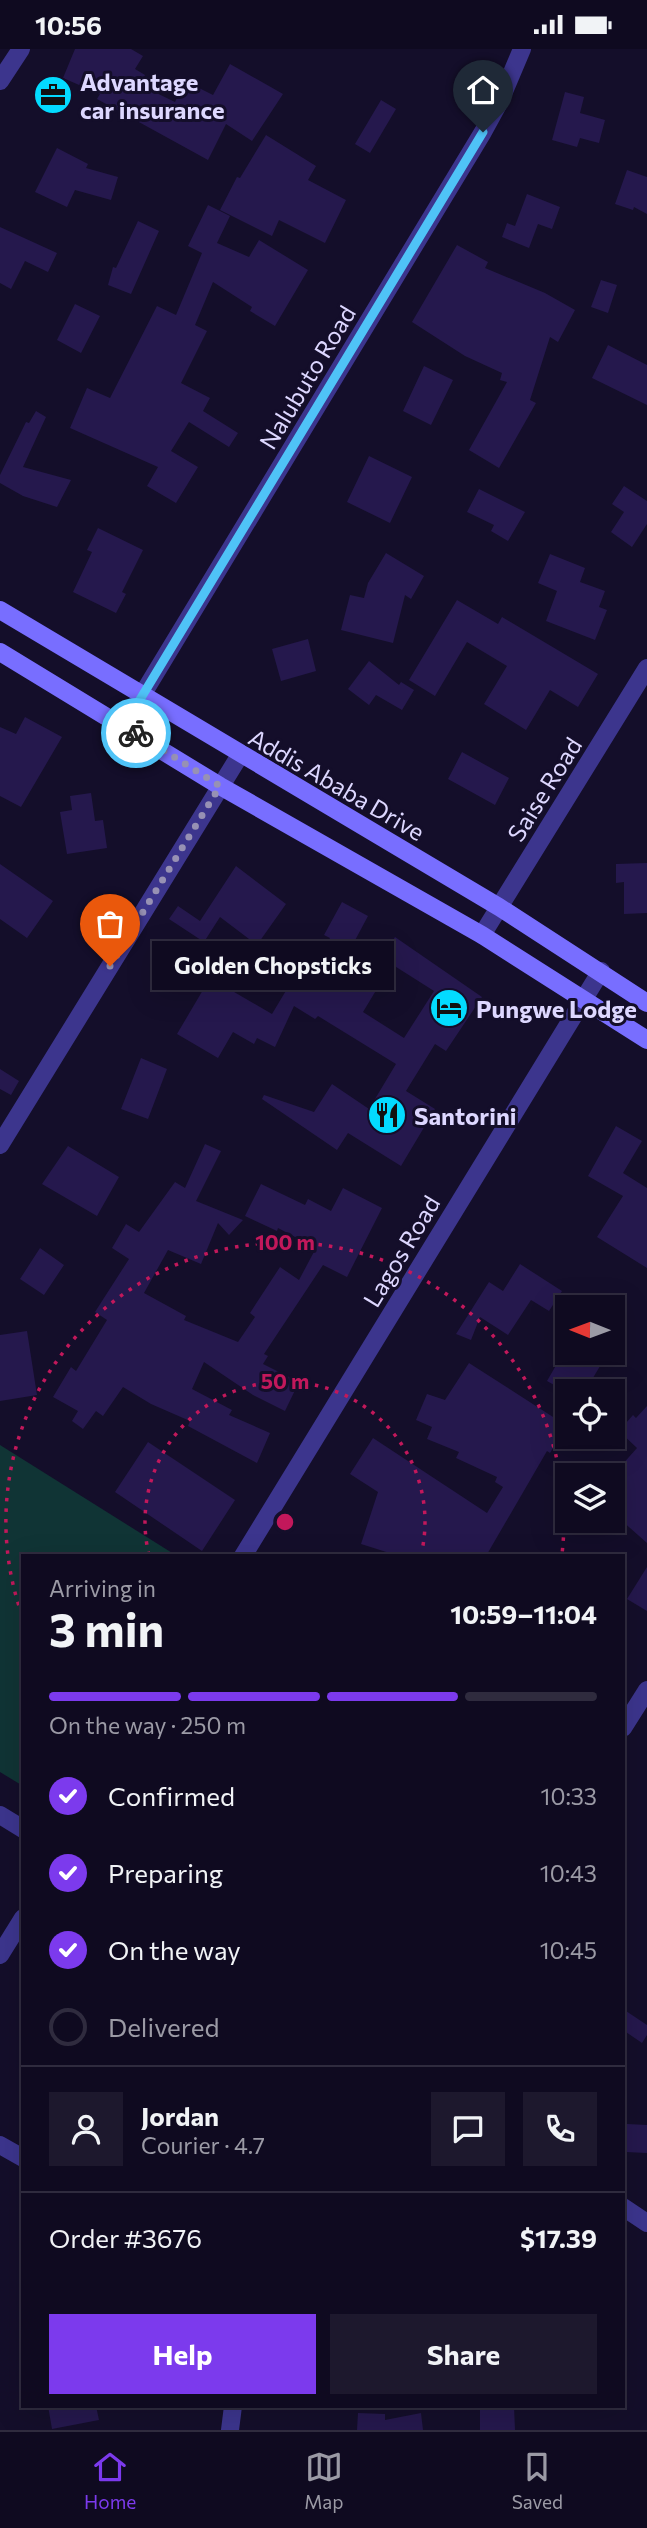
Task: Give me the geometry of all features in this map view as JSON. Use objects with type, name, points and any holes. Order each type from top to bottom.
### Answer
[{"type":"main road","name":"Addis Ababa Drive","points":[[0,610],[499,907],[647,1003]]},
{"type":"main road","points":[[0,652],[220,786],[482,935],[585,998],[647,1040]]},
{"type":"street","points":[[0,81],[21,49]]},
{"type":"street","name":"Nalubuto Road","points":[[124,726],[483,132],[500,101],[522,49]]},
{"type":"street","name":"Saise Road","points":[[482,935],[647,668]]},
{"type":"street","points":[[0,1146],[240,755]]},
{"type":"street","name":"Lagos Road","points":[[244,1554],[601,971]]},
{"type":"street","points":[[625,1725],[647,1690]]},
{"type":"street","points":[[0,1815],[21,1828]]},
{"type":"street","points":[[0,1955],[21,1921]]},
{"type":"street","points":[[0,2145],[21,2157]]},
{"type":"street","points":[[625,2208],[647,2223]]},
{"type":"street","points":[[230,2430],[233,2408]]},
{"type":"green space","points":[[0,1445],[174,1554],[21,1554],[21,1785],[0,1772]]},
{"type":"building","points":[[75,49],[131,49],[143,56],[135,69],[145,75],[140,85],[175,102],[185,81],[213,95],[230,64],[283,94],[252,141],[226,124],[208,160],[97,99],[100,94],[63,78]]},
{"type":"building","points":[[565,92],[584,97],[580,113],[605,120],[599,143],[580,138],[577,147],[552,140]]},
{"type":"building","points":[[381,100],[396,109],[370,153],[355,144]]},
{"type":"building","points":[[266,135],[316,166],[308,180],[346,200],[325,243],[279,220],[272,236],[220,210],[237,177],[240,178]]},
{"type":"building","points":[[57,148],[88,164],[86,168],[118,177],[111,200],[75,190],[67,207],[35,192]]},
{"type":"building","points":[[627,170],[647,177],[647,214],[634,207],[633,210],[615,204]]},
{"type":"building","points":[[527,194],[560,207],[552,229],[538,224],[529,248],[502,237],[507,223],[515,226]]},
{"type":"building","points":[[208,205],[230,216],[217,243],[249,257],[259,240],[308,270],[275,326],[250,311],[252,307],[213,282],[195,325],[207,331],[181,383],[210,398],[203,411],[238,433],[229,447],[189,422],[171,451],[198,467],[176,503],[147,486],[158,467],[70,428],[87,388],[110,398],[157,306],[176,315],[202,253],[188,246]]},
{"type":"building","points":[[138,221],[159,231],[131,294],[108,285],[113,267],[116,268]]},
{"type":"building","points":[[0,227],[57,253],[48,272],[25,261],[11,289],[0,283]]},
{"type":"building","points":[[457,245],[488,262],[485,268],[545,293],[575,310],[558,342],[550,337],[530,400],[536,403],[499,468],[469,450],[507,382],[500,380],[502,373],[465,356],[412,322]]},
{"type":"building","points":[[601,280],[617,285],[608,313],[591,307]]},
{"type":"building","points":[[75,304],[100,316],[81,353],[57,340]]},
{"type":"building","points":[[608,345],[647,365],[647,405],[592,378]]},
{"type":"building","points":[[424,366],[453,380],[431,425],[403,411]]},
{"type":"building","points":[[36,411],[46,417],[23,467],[71,480],[57,507],[23,496],[0,483],[0,475],[26,422],[29,423]]},
{"type":"building","points":[[369,456],[412,477],[390,523],[347,502]]},
{"type":"building","points":[[624,486],[647,501],[647,524],[632,547],[611,532],[624,512],[612,504]]},
{"type":"building","points":[[479,489],[525,512],[508,541],[491,531],[494,525],[467,512]]},
{"type":"building","points":[[98,528],[143,550],[122,592],[126,594],[116,613],[73,592],[92,552],[87,550]]},
{"type":"building","points":[[386,553],[424,576],[411,599],[405,595],[393,643],[341,630],[350,595],[364,598],[368,583]]},
{"type":"building","points":[[550,554],[585,568],[580,582],[605,591],[599,607],[607,610],[595,640],[546,621],[557,591],[538,583]]},
{"type":"building","points":[[457,600],[498,624],[502,617],[598,674],[578,707],[550,690],[526,730],[484,704],[507,666],[467,642],[435,696],[409,680]]},
{"type":"building","points":[[308,639],[316,671],[281,681],[272,649]]},
{"type":"building","points":[[369,661],[399,685],[401,682],[414,690],[402,710],[376,695],[369,705],[348,689]]},
{"type":"building","points":[[25,717],[62,737],[21,807],[0,796],[0,727],[16,734]]},
{"type":"building","points":[[462,752],[509,778],[495,805],[448,779]]},
{"type":"building","points":[[91,793],[95,821],[103,820],[107,848],[67,854],[60,812],[72,810],[70,796]]},
{"type":"building","points":[[647,863],[647,913],[624,914],[624,882],[616,883],[616,864]]},
{"type":"building","points":[[0,864],[53,901],[27,938],[0,919]]},
{"type":"building","points":[[236,866],[286,904],[257,945],[220,917],[204,942],[169,919],[178,906],[200,921]]},
{"type":"building","points":[[342,902],[368,916],[352,946],[389,969],[363,1012],[404,1038],[434,991],[382,958],[395,937],[482,997],[446,1051],[435,1044],[406,1091],[435,1109],[401,1166],[348,1133],[337,1150],[262,1099],[264,1095],[314,1112],[332,1084],[369,1109],[396,1064],[318,1016],[315,1019],[294,1006],[275,1047],[257,1038],[254,1044],[233,1032],[218,1058],[177,1034],[210,978],[272,1014],[296,974],[304,979],[330,938],[324,935]]},
{"type":"building","points":[[141,1058],[167,1069],[148,1119],[121,1109]]},
{"type":"building","points":[[0,1069],[19,1081],[11,1095],[0,1089]]},
{"type":"building","points":[[616,1126],[642,1141],[623,1173],[647,1188],[647,1268],[597,1237],[623,1196],[588,1176]]},
{"type":"building","points":[[205,1144],[221,1151],[196,1201],[243,1220],[229,1235],[218,1223],[201,1264],[168,1250],[144,1293],[186,1316],[184,1320],[238,1342],[255,1317],[250,1313],[280,1267],[299,1280],[316,1248],[278,1228],[277,1231],[245,1216],[261,1184],[305,1205],[308,1199],[331,1211],[343,1188],[382,1208],[347,1277],[323,1265],[264,1354],[268,1356],[263,1364],[299,1382],[285,1411],[253,1395],[204,1362],[192,1389],[232,1410],[229,1415],[270,1433],[257,1463],[188,1426],[190,1421],[151,1404],[123,1387],[103,1416],[96,1411],[83,1429],[72,1421],[78,1411],[53,1397],[71,1367],[76,1371],[107,1320],[95,1312],[129,1259],[112,1248],[126,1224],[139,1232],[175,1182],[185,1188]]},
{"type":"building","points":[[68,1146],[119,1177],[97,1216],[42,1184]]},
{"type":"building","points":[[40,1248],[64,1265],[44,1295],[20,1279]]},
{"type":"building","points":[[520,1264],[562,1291],[559,1295],[555,1295],[555,1302],[549,1311],[531,1300],[508,1335],[480,1317],[471,1340],[456,1334],[489,1282],[503,1291]]},
{"type":"building","points":[[27,1331],[37,1395],[0,1401],[0,1335]]},
{"type":"building","points":[[469,1363],[555,1418],[555,1445],[550,1453],[547,1451],[487,1554],[393,1554],[361,1544],[378,1492],[350,1474],[373,1438],[487,1513],[503,1487],[495,1482],[497,1477],[456,1458],[459,1452],[427,1439],[432,1427],[416,1420],[427,1394],[445,1400]]},
{"type":"building","points":[[556,1365],[601,1365],[592,1379],[555,1379],[555,1385],[547,1381]]},
{"type":"building","points":[[647,1406],[647,1543],[625,1524],[624,1463],[637,1448],[625,1437],[625,1424],[633,1415],[636,1418]]},
{"type":"building","points":[[148,1442],[235,1500],[202,1551],[115,1492]]},
{"type":"building","points":[[647,1567],[647,1611],[627,1599]]},
{"type":"building","points":[[625,2010],[647,2025],[647,2035],[642,2043],[625,2031]]},
{"type":"building","points":[[627,2124],[647,2125],[647,2153],[626,2152]]},
{"type":"building","points":[[48,2408],[96,2408],[99,2420],[52,2429]]},
{"type":"building","points":[[480,2408],[514,2408],[515,2430],[480,2430]]},
{"type":"building","points":[[358,2413],[385,2414],[385,2420],[421,2413],[423,2430],[357,2430]]},
{"type":"way so far","points":[[110,966],[220,786],[136,733]]},
{"type":"place","name":"Advantage car insurance","points":[[53,95]]},
{"type":"place","name":"Golden Chopsticks","points":[[110,966]]},
{"type":"place","name":"Pungwe Lodge","points":[[449,1008]]},
{"type":"place","name":"Santorini","points":[[387,1115]]},
{"type":"route","points":[[136,733],[124,726],[483,132]]}]
